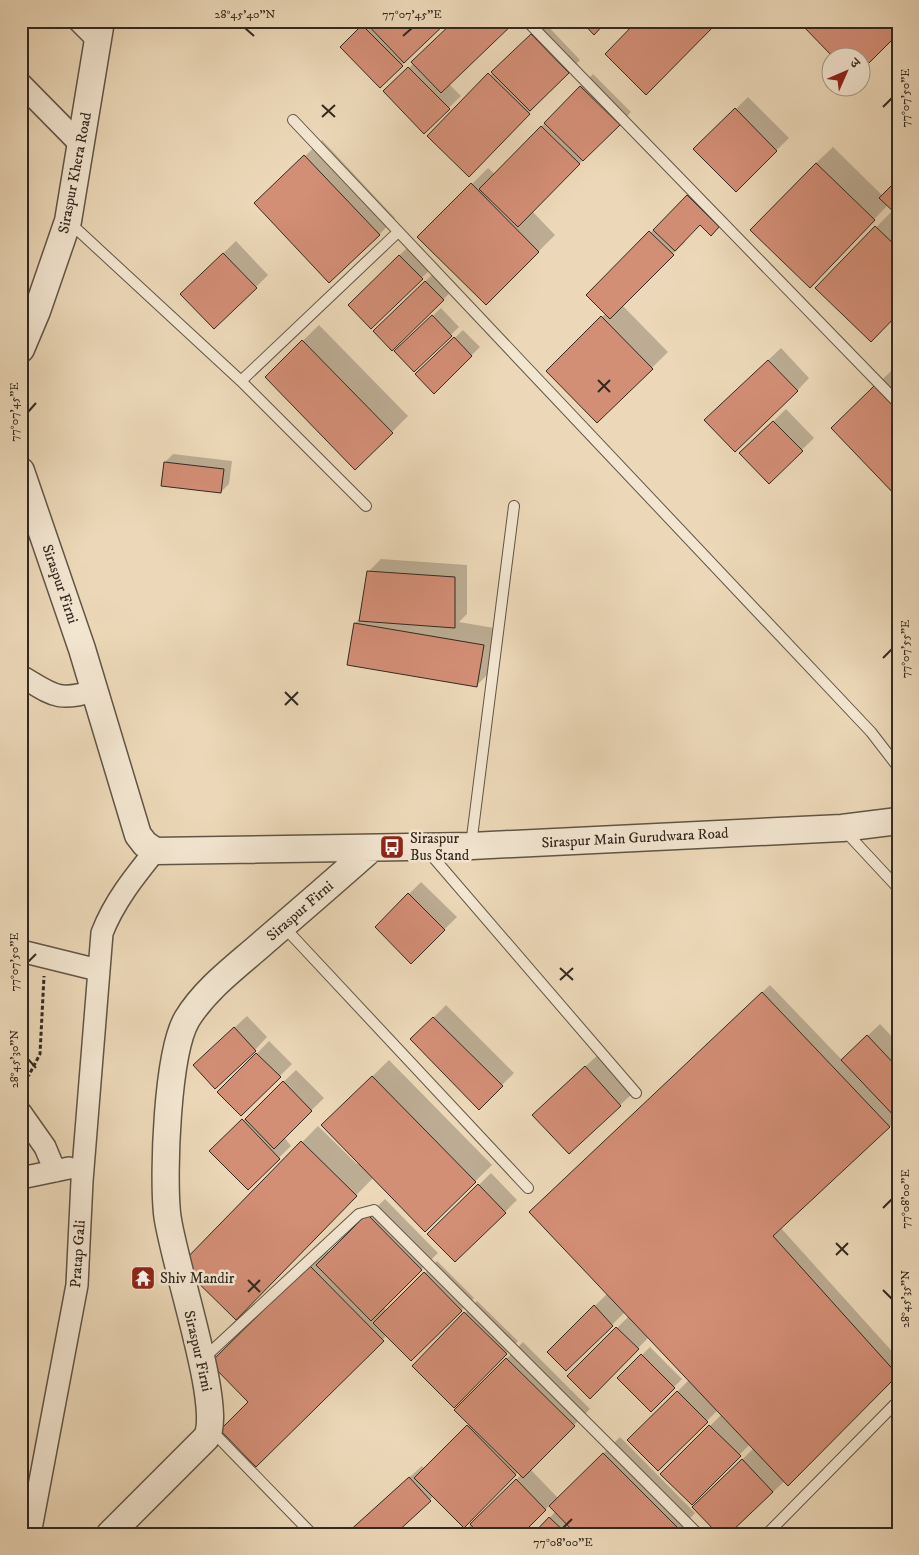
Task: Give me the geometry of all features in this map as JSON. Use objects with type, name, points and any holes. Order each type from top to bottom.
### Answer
[{"type":"street","points":[[79,21],[99,31]]},
{"type":"street","name":"Siraspur Khera Road","points":[[21,349],[68,221],[82,146],[99,31]]},
{"type":"street","points":[[21,84],[82,146]]},
{"type":"street","name":"Siraspur Firni","points":[[21,471],[82,649],[138,835],[145,844],[155,850]]},
{"type":"street","points":[[21,676],[58,697],[76,696],[94,691]]},
{"type":"street","name":"Siraspur Main Gurudwara Road","points":[[372,848],[471,846],[842,828],[898,821]]},
{"type":"street","points":[[155,850],[372,848]]},
{"type":"street","name":"Siraspur Firni","points":[[210,1430],[209,1396],[202,1360],[186,1300],[167,1214],[166,1155],[173,1072],[186,1021],[200,1001],[372,848]]},
{"type":"street","name":"Pratap Gali","points":[[30,1534],[76,1285],[102,933],[110,913],[155,850]]},
{"type":"street","points":[[21,951],[98,970]]},
{"type":"street","points":[[21,1113],[45,1147],[55,1171]]},
{"type":"street","points":[[21,1178],[84,1165]]},
{"type":"street","points":[[110,1534],[206,1438],[210,1430]]},
{"type":"lane","points":[[527,21],[898,404]]},
{"type":"lane","points":[[293,120],[871,732],[898,767]]},
{"type":"lane","points":[[68,221],[241,380],[366,506]]},
{"type":"lane","points":[[241,380],[398,232]]},
{"type":"lane","points":[[471,846],[514,506]]},
{"type":"lane","points":[[842,828],[898,888]]},
{"type":"lane","points":[[424,846],[636,1093]]},
{"type":"lane","points":[[283,926],[528,1188]]},
{"type":"lane","points":[[202,1360],[359,1214],[374,1210],[698,1534]]},
{"type":"lane","points":[[767,1534],[898,1401]]},
{"type":"lane","points":[[210,1430],[312,1534]]},
{"type":"path","points":[[21,1081],[29,1075],[40,1054],[46,958]]},
{"type":"building","points":[[364,21],[448,21],[404,63]]},
{"type":"building","points":[[454,21],[516,21],[441,93],[411,62]]},
{"type":"building","points":[[581,21],[607,21],[594,35]]},
{"type":"building","points":[[637,21],[719,21],[646,95],[605,54]]},
{"type":"building","points":[[806,21],[891,21],[898,28],[898,34],[872,60],[872,48],[824,48],[802,25]]},
{"type":"building","points":[[362,25],[403,66],[380,88],[340,47]]},
{"type":"building","points":[[531,34],[569,73],[530,111],[491,72]]},
{"type":"building","points":[[408,67],[450,109],[424,134],[383,91]]},
{"type":"building","points":[[488,73],[530,114],[469,177],[427,136]]},
{"type":"building","points":[[580,86],[620,125],[583,161],[544,123]]},
{"type":"building","points":[[735,108],[777,151],[736,192],[693,149]]},
{"type":"building","points":[[541,126],[580,164],[518,227],[479,189]]},
{"type":"building","points":[[304,155],[380,235],[329,283],[254,203]]},
{"type":"building","points":[[816,163],[875,220],[810,288],[750,230]]},
{"type":"building","points":[[898,179],[898,216],[879,198]]},
{"type":"building","points":[[471,183],[539,252],[486,305],[417,237]]},
{"type":"building","points":[[687,195],[719,227],[711,236],[700,225],[675,251],[653,230]]},
{"type":"building","points":[[875,226],[898,248],[898,314],[871,342],[815,288]]},
{"type":"building","points":[[649,231],[674,255],[610,319],[586,295]]},
{"type":"building","points":[[223,253],[257,288],[214,329],[180,294]]},
{"type":"building","points":[[399,255],[423,279],[371,329],[348,305]]},
{"type":"building","points":[[425,281],[444,300],[392,351],[373,331]]},
{"type":"building","points":[[432,315],[452,336],[414,372],[394,351]]},
{"type":"building","points":[[601,316],[653,369],[597,423],[546,371]]},
{"type":"building","points":[[454,337],[472,356],[434,394],[415,374]]},
{"type":"building","points":[[302,340],[393,433],[355,470],[265,377]]},
{"type":"building","points":[[768,360],[798,391],[735,452],[704,420]]},
{"type":"building","points":[[874,386],[898,411],[898,498],[831,428]]},
{"type":"building","points":[[773,421],[803,451],[769,484],[739,453]]},
{"type":"building","points":[[164,462],[224,469],[221,493],[161,486]]},
{"type":"building","points":[[367,571],[455,577],[455,628],[359,621]]},
{"type":"building","points":[[354,623],[484,645],[477,687],[347,665]]},
{"type":"building","points":[[408,893],[445,930],[411,964],[375,927]]},
{"type":"building","points":[[762,992],[890,1127],[773,1236],[898,1375],[788,1486],[529,1212]]},
{"type":"building","points":[[433,1017],[503,1086],[479,1110],[410,1039]]},
{"type":"building","points":[[234,1027],[256,1051],[215,1089],[193,1065]]},
{"type":"building","points":[[867,1035],[898,1068],[898,1120],[841,1060]]},
{"type":"building","points":[[256,1053],[281,1077],[241,1116],[217,1092]]},
{"type":"building","points":[[585,1066],[621,1106],[569,1154],[532,1115]]},
{"type":"building","points":[[372,1076],[476,1182],[425,1232],[321,1125]]},
{"type":"building","points":[[283,1081],[312,1111],[274,1149],[245,1119]]},
{"type":"building","points":[[242,1119],[280,1159],[248,1190],[209,1151]]},
{"type":"building","points":[[301,1141],[357,1196],[236,1320],[180,1265]]},
{"type":"building","points":[[478,1184],[506,1213],[455,1262],[427,1234]]},
{"type":"building","points":[[367,1214],[422,1270],[371,1321],[316,1265]]},
{"type":"building","points":[[309,1265],[384,1341],[256,1467],[220,1430],[248,1402],[210,1363]]},
{"type":"building","points":[[424,1272],[462,1311],[411,1361],[373,1323]]},
{"type":"building","points":[[594,1305],[613,1326],[566,1371],[547,1352]]},
{"type":"building","points":[[464,1312],[507,1354],[454,1408],[412,1366]]},
{"type":"building","points":[[616,1327],[639,1349],[590,1399],[567,1376]]},
{"type":"building","points":[[641,1354],[675,1388],[651,1412],[617,1378]]},
{"type":"building","points":[[506,1358],[575,1426],[523,1478],[454,1410]]},
{"type":"building","points":[[677,1391],[708,1422],[658,1471],[627,1440]]},
{"type":"building","points":[[467,1425],[516,1475],[464,1528],[414,1478]]},
{"type":"building","points":[[709,1425],[741,1456],[692,1505],[660,1474]]},
{"type":"building","points":[[603,1453],[680,1530],[676,1534],[576,1534],[549,1506]]},
{"type":"building","points":[[742,1459],[773,1492],[729,1534],[718,1534],[692,1507]]},
{"type":"building","points":[[409,1477],[431,1501],[395,1534],[346,1534]]},
{"type":"building","points":[[516,1479],[546,1510],[522,1534],[479,1534],[470,1524]]},
{"type":"building","points":[[549,1517],[567,1534],[533,1534]]},
{"type":"building","points":[[467,1527],[473,1534],[460,1534]]},
{"type":"place","name":"Siraspur Bus Stand","points":[[392,847]]},
{"type":"place","name":"Shiv Mandir","points":[[143,1278]]}]
